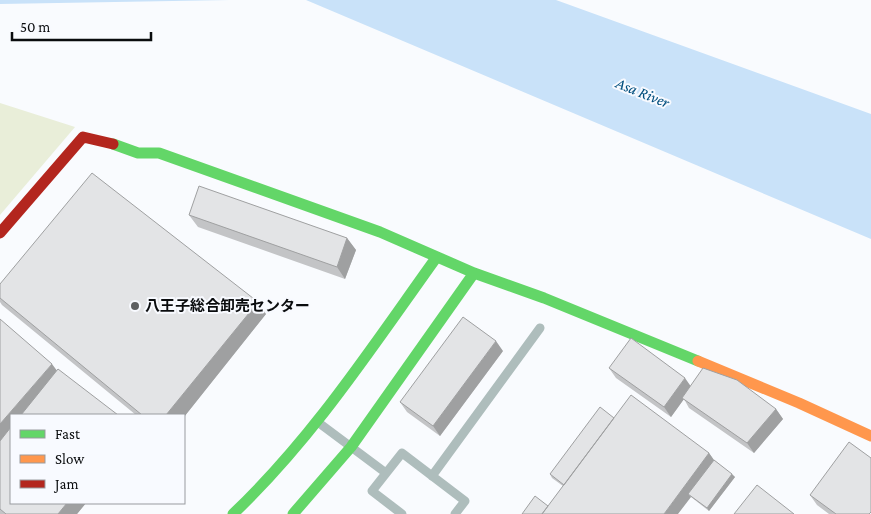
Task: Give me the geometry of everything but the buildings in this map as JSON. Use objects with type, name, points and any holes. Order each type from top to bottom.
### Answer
[{"type":"street","points":[[0,233],[83,137],[118,145],[138,153],[158,153],[380,232],[436,258],[619,328],[799,403],[871,436]]},
{"type":"street","points":[[241,512],[317,422],[436,258]]},
{"type":"street","points":[[293,514],[350,447],[474,273]]},
{"type":"lane","points":[[432,476],[540,328]]},
{"type":"lane","points":[[317,422],[386,473]]},
{"type":"lane","points":[[402,514],[372,491],[402,453],[465,501],[455,514]]},
{"type":"green space","points":[[0,103],[75,127],[0,215]]},
{"type":"water","points":[[0,0],[230,0],[0,4]]},
{"type":"water","name":"Asa River","points":[[306,0],[556,0],[871,114],[871,239]]},
{"type":"traffic: fast","points":[[113,144],[138,153],[159,153],[380,232],[474,273],[544,298],[698,361]]},
{"type":"traffic: fast","points":[[233,514],[262,485],[316,423],[436,258]]},
{"type":"traffic: fast","points":[[293,514],[351,447],[474,273]]},
{"type":"traffic: slow","points":[[698,361],[799,403],[871,436]]},
{"type":"traffic: jam","points":[[0,233],[83,137],[113,144]]},
{"type":"place","name":"八王子総合卸売センター","points":[[135,306]]}]
